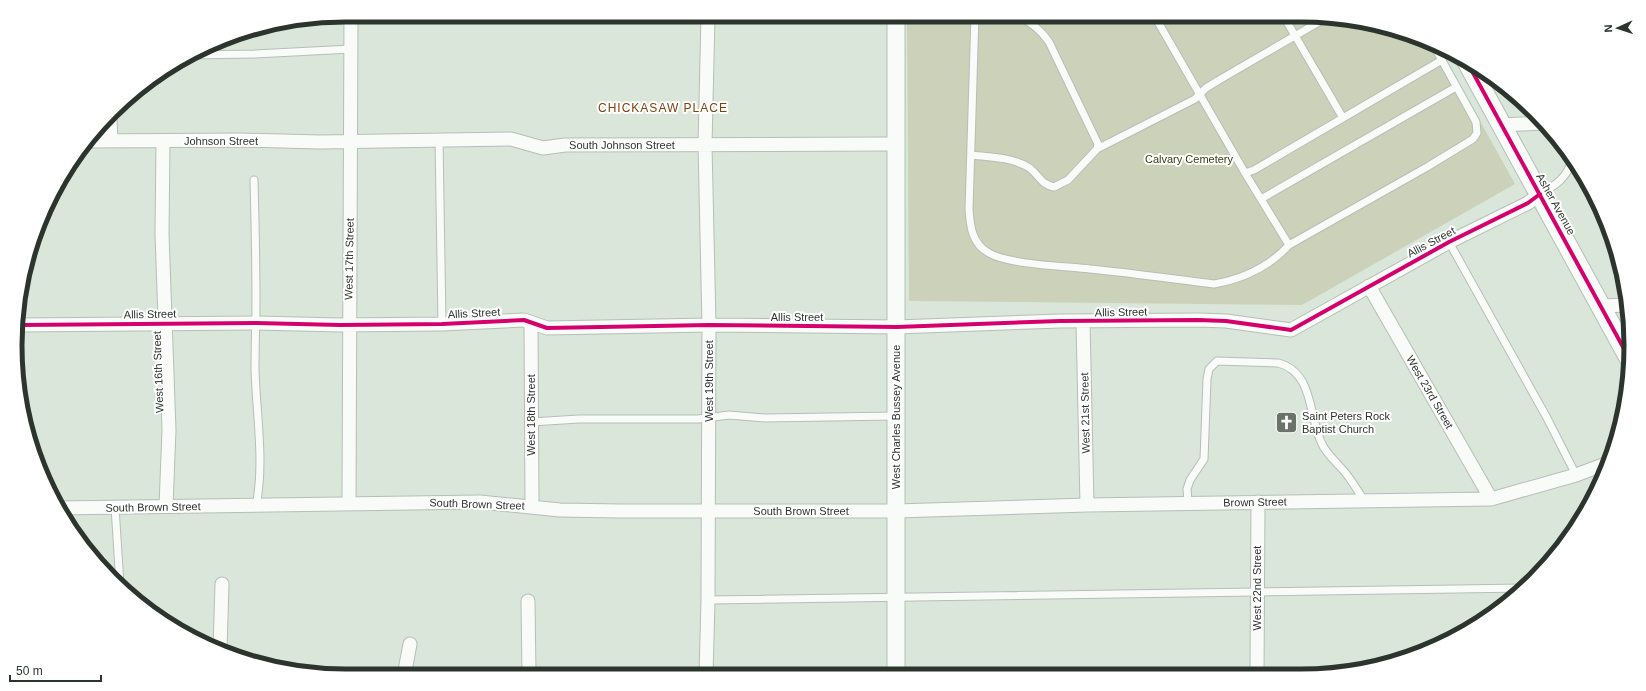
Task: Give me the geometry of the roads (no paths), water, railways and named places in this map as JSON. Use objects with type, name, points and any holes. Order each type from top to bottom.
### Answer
[{"type":"main road","name":"Asher Avenue","points":[[1473,72],[1624,348]]},
{"type":"street","name":"West 17th Street","points":[[348,503],[351,22]]},
{"type":"street","name":"West 19th Street","points":[[706,669],[708,600],[709,325],[705,145],[708,22]]},
{"type":"street","name":"West Charles Bussey Avenue","points":[[896,22],[896,669]]},
{"type":"street","points":[[1502,125],[1535,123]]},
{"type":"street","points":[[110,124],[111,141]]},
{"type":"street","name":"South Johnson Street","points":[[350,142],[511,139],[543,148],[565,145],[895,144]]},
{"type":"street","name":"Johnson Street","points":[[94,142],[240,140],[350,142]]},
{"type":"street","name":"West 16th Street","points":[[163,142],[162,234],[169,430],[166,506]]},
{"type":"street","name":"Allis Street","points":[[23,325],[256,322],[442,324],[517,320],[547,328],[709,325],[897,327],[1083,321],[1226,321],[1291,330],[1449,242],[1528,203],[1540,194]]},
{"type":"street","name":"West 23rd Street","points":[[1369,286],[1491,499]]},
{"type":"street","points":[[1601,306],[1621,305]]},
{"type":"street","name":"West 21st Street","points":[[1083,321],[1087,505]]},
{"type":"street","name":"West 18th Street","points":[[531,323],[532,506]]},
{"type":"street","name":"Brown Street","points":[[896,511],[1087,505],[1491,499],[1576,475],[1601,465]]},
{"type":"street","name":"South Brown Street","points":[[66,508],[480,502],[560,510],[896,511]]},
{"type":"street","name":"West 22nd Street","points":[[1257,669],[1258,502]]},
{"type":"street","points":[[220,643],[222,584]]},
{"type":"street","points":[[528,601],[529,669]]},
{"type":"street","points":[[405,669],[410,644]]},
{"type":"lane","points":[[975,22],[968,208],[970,227],[974,238],[981,248],[996,256],[1028,262],[1214,284],[1234,280],[1250,273],[1282,253],[1289,244],[1427,168],[1473,139],[1477,133],[1476,122],[1438,53]]},
{"type":"lane","points":[[1027,22],[1043,34],[1049,42],[1098,144],[1097,150]]},
{"type":"lane","points":[[1158,22],[1245,173],[1289,244]]},
{"type":"lane","points":[[1287,22],[1343,118]]},
{"type":"lane","points":[[971,155],[1002,158],[1019,163],[1029,168],[1045,184],[1054,187],[1068,180],[1097,150],[1195,99],[1200,93],[1219,80],[1318,23]]},
{"type":"lane","points":[[203,55],[351,50]]},
{"type":"lane","points":[[1245,173],[1442,60]]},
{"type":"lane","points":[[1261,199],[1456,87]]},
{"type":"lane","points":[[439,140],[442,324]]},
{"type":"lane","points":[[1540,194],[1563,179],[1570,167]]},
{"type":"lane","points":[[254,180],[256,322],[255,374],[257,418],[260,441],[258,494],[256,505]]},
{"type":"lane","points":[[1449,242],[1547,418],[1576,475]]},
{"type":"lane","points":[[1188,503],[1187,489],[1190,480],[1204,459],[1207,379],[1209,369],[1217,361],[1278,363],[1287,365],[1300,379],[1308,393],[1317,433],[1323,446],[1342,468],[1364,500]]},
{"type":"lane","points":[[532,422],[579,419],[698,420],[729,415],[765,418],[896,416]]},
{"type":"lane","points":[[115,507],[120,560],[120,577]]},
{"type":"lane","points":[[708,600],[896,599],[1515,588]]},
{"type":"place","name":"Saint Peters Rock Baptist Church","points":[[1286,422]]},
{"type":"district","name":"CHICKASAW PLACE","points":[[663,108]]},
{"type":"park label","name":"Calvary Cemetery","points":[[1189,159]]}]
